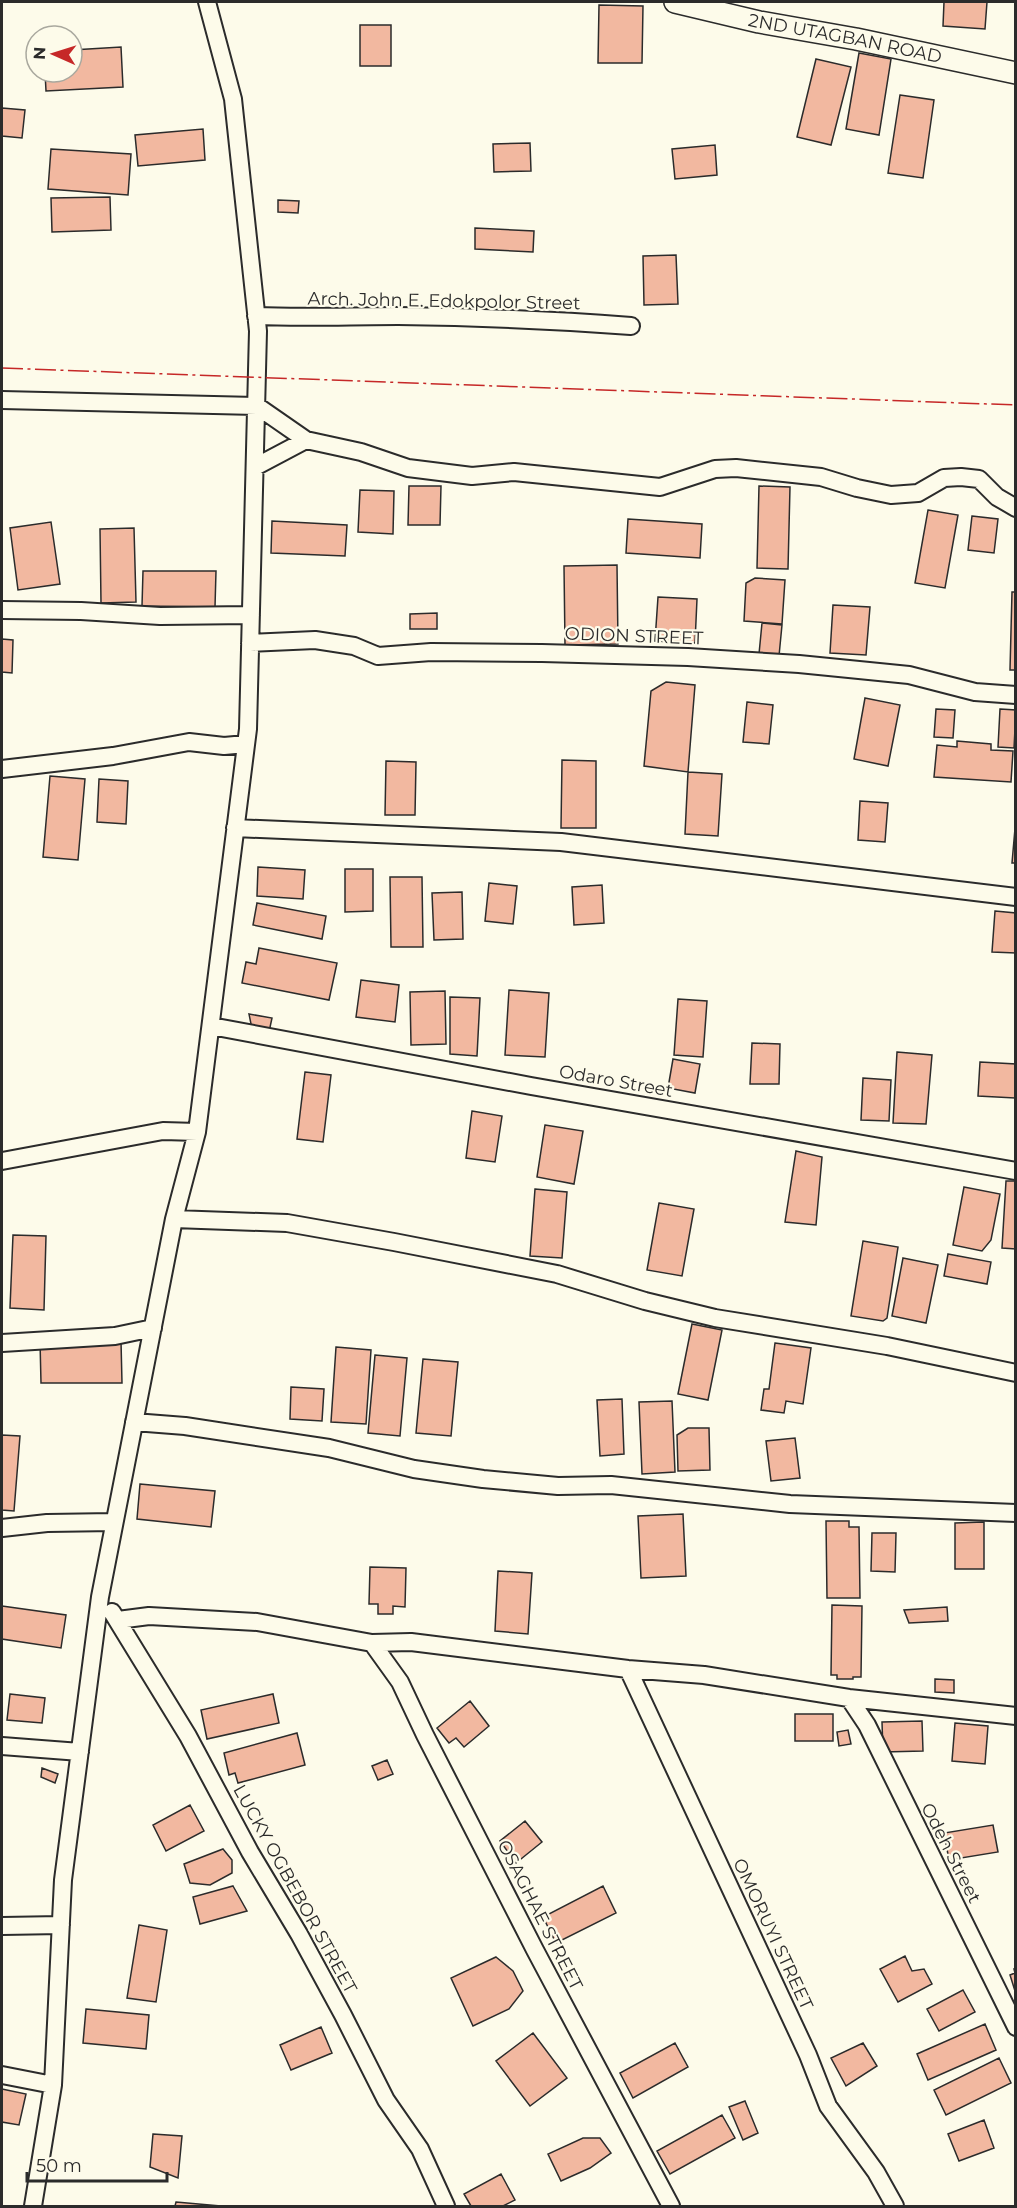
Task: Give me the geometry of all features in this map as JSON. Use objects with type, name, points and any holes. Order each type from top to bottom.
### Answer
[{"type":"street","points":[[33,2206],[53,2085],[63,1880],[100,1597],[174,1219],[197,1132],[246,744],[258,331],[233,99],[207,2]]},
{"type":"street","name":"2ND UTAGBAN ROAD","points":[[675,2],[759,22],[856,39],[1016,73]]},
{"type":"street","name":"Arch. John E. Edokpolor Street","points":[[256,316],[540,319],[631,326]]},
{"type":"street","points":[[2,400],[257,406],[306,440],[361,452],[408,468],[472,476],[514,472],[660,487],[715,469],[736,468],[813,476],[891,495],[918,493],[944,478],[961,477],[979,479],[998,497],[1016,508]]},
{"type":"street","points":[[255,467],[306,440]]},
{"type":"street","points":[[2,610],[81,611],[160,616],[251,615]]},
{"type":"street","name":"ODION STREET","points":[[250,643],[315,640],[354,646],[378,656],[431,652],[542,653],[688,657],[799,664],[909,675],[975,692],[1016,695]]},
{"type":"street","points":[[2,769],[113,756],[189,742],[224,746],[246,744]]},
{"type":"street","points":[[236,828],[561,842],[1016,897]]},
{"type":"street","name":"Odaro Street","points":[[211,1026],[531,1086],[1016,1172]]},
{"type":"street","points":[[2,1161],[163,1131],[197,1132]]},
{"type":"street","points":[[174,1219],[287,1223],[383,1240],[557,1274],[715,1318],[887,1346],[1016,1373]]},
{"type":"street","points":[[2,1342],[115,1336],[153,1328]]},
{"type":"street","points":[[134,1422],[185,1426],[329,1448],[414,1469],[483,1479],[558,1486],[611,1485],[790,1504],[1016,1513]]},
{"type":"street","points":[[2,1528],[47,1523],[114,1522]]},
{"type":"street","name":"LUCKY OGBEBOR STREET","points":[[100,1597],[118,1620],[188,1736],[250,1852],[299,1934],[386,2100],[420,2149],[446,2206]]},
{"type":"street","points":[[118,1620],[149,1616],[257,1622],[372,1643],[411,1642],[628,1669],[704,1675],[849,1698],[1016,1716]]},
{"type":"street","name":"OSAGHAE STREET","points":[[372,1643],[400,1682],[535,1950],[671,2206]]},
{"type":"street","name":"OMORUYI STREET","points":[[628,1669],[808,2055],[828,2106],[876,2172],[895,2206]]},
{"type":"street","name":"Odeh Street","points":[[849,1698],[867,1725],[1016,2027]]},
{"type":"street","points":[[2,1746],[80,1752]]},
{"type":"street","points":[[2,1926],[61,1925]]},
{"type":"street","points":[[2,2075],[53,2085]]},
{"type":"building","points":[[944,2],[987,2],[985,29],[943,26]]},
{"type":"building","points":[[599,5],[643,6],[642,63],[598,63]]},
{"type":"building","points":[[360,25],[391,25],[391,66],[360,66]]},
{"type":"building","points":[[121,47],[123,87],[46,91],[46,84],[84,84],[84,49]]},
{"type":"building","points":[[859,53],[891,59],[879,135],[846,129]]},
{"type":"building","points":[[816,59],[851,67],[831,145],[797,137]]},
{"type":"building","points":[[900,95],[934,100],[923,178],[888,173]]},
{"type":"building","points":[[2,108],[25,110],[22,138],[2,136]]},
{"type":"building","points":[[203,129],[205,160],[138,166],[135,135]]},
{"type":"building","points":[[530,143],[531,171],[494,172],[493,144]]},
{"type":"building","points":[[715,145],[717,175],[675,179],[672,149]]},
{"type":"building","points":[[51,149],[131,154],[128,195],[48,189]]},
{"type":"building","points":[[110,197],[111,230],[52,232],[51,198]]},
{"type":"building","points":[[278,200],[299,201],[298,213],[278,212]]},
{"type":"building","points":[[475,228],[534,231],[533,252],[475,249]]},
{"type":"building","points":[[676,255],[678,304],[644,305],[643,256]]},
{"type":"building","points":[[409,486],[441,486],[440,525],[408,525]]},
{"type":"building","points":[[759,486],[790,487],[788,569],[757,568]]},
{"type":"building","points":[[360,490],[394,491],[393,534],[358,532]]},
{"type":"building","points":[[928,510],[958,515],[945,588],[915,583]]},
{"type":"building","points":[[972,516],[998,519],[994,553],[968,550]]},
{"type":"building","points":[[628,519],[702,524],[700,558],[626,553]]},
{"type":"building","points":[[272,521],[347,525],[345,556],[271,553]]},
{"type":"building","points":[[51,522],[60,584],[18,590],[10,528]]},
{"type":"building","points":[[134,528],[136,602],[101,603],[100,529]]},
{"type":"building","points":[[617,565],[618,644],[565,645],[564,566]]},
{"type":"building","points":[[143,571],[216,571],[215,607],[142,606]]},
{"type":"building","points":[[755,578],[785,580],[782,624],[744,621],[746,583]]},
{"type":"building","points":[[1012,592],[1016,592],[1016,670],[1010,670]]},
{"type":"building","points":[[658,597],[697,599],[695,643],[655,641]]},
{"type":"building","points":[[833,605],[870,607],[866,655],[830,653]]},
{"type":"building","points":[[437,613],[437,629],[410,629],[410,614]]},
{"type":"building","points":[[762,623],[782,625],[779,656],[759,654]]},
{"type":"building","points":[[2,639],[13,640],[12,673],[2,672]]},
{"type":"building","points":[[666,682],[695,685],[688,772],[644,766],[651,691]]},
{"type":"building","points":[[865,698],[900,705],[888,766],[854,759]]},
{"type":"building","points":[[747,702],[773,705],[769,744],[743,742]]},
{"type":"building","points":[[936,709],[955,710],[953,738],[934,737]]},
{"type":"building","points":[[1000,709],[1016,710],[1014,748],[998,747]]},
{"type":"building","points":[[957,741],[991,744],[991,750],[1013,751],[1011,782],[934,777],[937,745],[957,747]]},
{"type":"building","points":[[562,760],[596,761],[596,828],[561,828]]},
{"type":"building","points":[[386,761],[416,762],[415,815],[385,815]]},
{"type":"building","points":[[688,772],[722,774],[718,836],[685,834]]},
{"type":"building","points":[[50,776],[85,779],[78,860],[43,857]]},
{"type":"building","points":[[99,779],[128,781],[126,824],[97,822]]},
{"type":"building","points":[[860,801],[888,803],[885,842],[858,840]]},
{"type":"building","points":[[1016,817],[1016,863],[1012,863]]},
{"type":"building","points":[[258,867],[305,870],[303,899],[257,896]]},
{"type":"building","points":[[345,869],[373,869],[373,911],[345,912]]},
{"type":"building","points":[[390,877],[422,877],[423,947],[391,947]]},
{"type":"building","points":[[489,883],[517,886],[513,924],[485,921]]},
{"type":"building","points":[[602,885],[604,923],[574,925],[572,887]]},
{"type":"building","points":[[462,892],[463,939],[434,940],[432,893]]},
{"type":"building","points":[[257,903],[326,916],[322,939],[253,925]]},
{"type":"building","points":[[995,911],[1016,913],[1016,953],[992,952]]},
{"type":"building","points":[[259,948],[337,963],[329,1000],[242,983],[246,962],[256,964]]},
{"type":"building","points":[[361,980],[399,985],[395,1022],[356,1017]]},
{"type":"building","points":[[509,990],[549,993],[545,1057],[505,1055]]},
{"type":"building","points":[[445,991],[446,1044],[411,1045],[410,992]]},
{"type":"building","points":[[450,997],[480,998],[477,1056],[450,1054]]},
{"type":"building","points":[[678,999],[707,1001],[703,1057],[674,1055]]},
{"type":"building","points":[[249,1014],[272,1018],[269,1032],[252,1029]]},
{"type":"building","points":[[752,1043],[780,1044],[779,1084],[750,1084]]},
{"type":"building","points":[[897,1052],[932,1055],[926,1124],[893,1123]]},
{"type":"building","points":[[673,1059],[700,1064],[695,1093],[668,1088]]},
{"type":"building","points":[[980,1062],[1016,1064],[1015,1098],[978,1096]]},
{"type":"building","points":[[305,1072],[331,1075],[323,1142],[297,1139]]},
{"type":"building","points":[[863,1078],[891,1080],[889,1121],[861,1120]]},
{"type":"building","points":[[472,1111],[502,1116],[495,1162],[466,1158]]},
{"type":"building","points":[[545,1125],[583,1131],[574,1184],[537,1177]]},
{"type":"building","points":[[796,1151],[822,1157],[816,1225],[785,1222]]},
{"type":"building","points":[[1006,1181],[1016,1181],[1016,1249],[1002,1248]]},
{"type":"building","points":[[964,1187],[1000,1194],[991,1240],[982,1251],[953,1245]]},
{"type":"building","points":[[535,1189],[567,1192],[562,1258],[530,1256]]},
{"type":"building","points":[[659,1203],[694,1209],[682,1276],[647,1270]]},
{"type":"building","points":[[13,1235],[46,1236],[44,1310],[10,1308]]},
{"type":"building","points":[[863,1241],[898,1247],[887,1318],[883,1321],[851,1316]]},
{"type":"building","points":[[948,1254],[991,1262],[987,1284],[944,1276]]},
{"type":"building","points":[[903,1258],[938,1265],[926,1323],[892,1316]]},
{"type":"building","points":[[692,1324],[722,1330],[708,1400],[678,1394]]},
{"type":"building","points":[[40,1341],[121,1341],[122,1383],[41,1383]]},
{"type":"building","points":[[775,1343],[811,1348],[803,1404],[786,1401],[784,1413],[761,1410],[764,1389],[769,1389]]},
{"type":"building","points":[[336,1347],[371,1350],[366,1424],[331,1422]]},
{"type":"building","points":[[375,1355],[407,1358],[400,1436],[368,1433]]},
{"type":"building","points":[[423,1359],[458,1362],[451,1436],[416,1433]]},
{"type":"building","points":[[291,1387],[324,1389],[322,1421],[290,1419]]},
{"type":"building","points":[[622,1399],[624,1454],[600,1456],[597,1400]]},
{"type":"building","points":[[672,1401],[675,1472],[642,1474],[639,1402]]},
{"type":"building","points":[[688,1428],[709,1428],[710,1470],[678,1471],[677,1435]]},
{"type":"building","points":[[2,1435],[20,1436],[14,1511],[2,1510]]},
{"type":"building","points":[[795,1438],[800,1478],[771,1481],[766,1441]]},
{"type":"building","points":[[140,1484],[215,1491],[211,1527],[137,1519]]},
{"type":"building","points":[[683,1514],[686,1576],[641,1578],[638,1516]]},
{"type":"building","points":[[826,1521],[849,1521],[849,1527],[859,1527],[860,1598],[827,1598]]},
{"type":"building","points":[[984,1522],[984,1569],[955,1569],[955,1523]]},
{"type":"building","points":[[872,1533],[896,1533],[895,1572],[871,1571]]},
{"type":"building","points":[[370,1567],[406,1568],[405,1607],[393,1606],[393,1614],[378,1614],[378,1604],[369,1604]]},
{"type":"building","points":[[498,1571],[532,1573],[528,1634],[495,1631]]},
{"type":"building","points":[[832,1605],[862,1606],[861,1677],[837,1679],[837,1675],[831,1675]]},
{"type":"building","points":[[2,1606],[66,1615],[61,1648],[2,1639]]},
{"type":"building","points":[[947,1607],[948,1621],[909,1623],[904,1610]]},
{"type":"building","points":[[935,1679],[954,1680],[954,1693],[935,1692]]},
{"type":"building","points":[[10,1694],[45,1698],[42,1723],[7,1720]]},
{"type":"building","points":[[273,1694],[279,1723],[207,1739],[201,1710]]},
{"type":"building","points":[[470,1701],[489,1726],[464,1747],[456,1738],[449,1743],[437,1728]]},
{"type":"building","points":[[795,1714],[833,1714],[833,1741],[795,1741]]},
{"type":"building","points":[[922,1721],[923,1751],[883,1752],[882,1722]]},
{"type":"building","points":[[955,1723],[988,1726],[985,1764],[952,1761]]},
{"type":"building","points":[[848,1730],[851,1744],[839,1746],[837,1732]]},
{"type":"building","points":[[297,1733],[305,1765],[238,1783],[235,1773],[229,1775],[224,1753]]},
{"type":"building","points":[[387,1760],[393,1774],[378,1780],[372,1766]]},
{"type":"building","points":[[42,1768],[58,1774],[55,1783],[41,1777]]},
{"type":"building","points":[[190,1805],[204,1831],[166,1851],[153,1825]]},
{"type":"building","points":[[525,1821],[542,1842],[516,1863],[500,1841]]},
{"type":"building","points":[[993,1825],[998,1852],[949,1860],[944,1833]]},
{"type":"building","points":[[223,1849],[232,1860],[232,1873],[210,1885],[190,1883],[184,1864]]},
{"type":"building","points":[[233,1886],[247,1911],[200,1924],[193,1897]]},
{"type":"building","points":[[603,1886],[616,1913],[556,1943],[543,1917]]},
{"type":"building","points":[[139,1925],[167,1930],[156,2002],[127,1998]]},
{"type":"building","points":[[905,1956],[912,1971],[924,1969],[932,1984],[898,2002],[880,1969]]},
{"type":"building","points":[[496,1957],[513,1971],[523,1991],[509,2009],[473,2026],[451,1978]]},
{"type":"building","points":[[1014,1969],[1016,1969],[1015,1991],[1010,1975],[1015,1973]]},
{"type":"building","points":[[963,1990],[975,2012],[939,2031],[927,2009]]},
{"type":"building","points":[[86,2009],[149,2015],[146,2049],[83,2043]]},
{"type":"building","points":[[985,2024],[996,2050],[928,2080],[917,2054]]},
{"type":"building","points":[[321,2027],[332,2053],[291,2070],[280,2045]]},
{"type":"building","points":[[533,2033],[567,2078],[530,2106],[496,2061]]},
{"type":"building","points":[[675,2043],[688,2067],[633,2098],[620,2073]]},
{"type":"building","points":[[863,2043],[877,2066],[846,2086],[831,2058]]},
{"type":"building","points":[[999,2058],[1011,2083],[946,2115],[934,2090]]},
{"type":"building","points":[[2,2089],[26,2094],[19,2125],[2,2122]]},
{"type":"building","points":[[745,2101],[758,2133],[743,2140],[729,2107]]},
{"type":"building","points":[[722,2115],[735,2138],[670,2174],[657,2151]]},
{"type":"building","points":[[984,2120],[994,2148],[959,2161],[948,2134]]},
{"type":"building","points":[[153,2134],[182,2136],[178,2178],[150,2167]]},
{"type":"building","points":[[583,2138],[600,2138],[611,2153],[590,2168],[561,2181],[548,2154]]},
{"type":"building","points":[[501,2174],[515,2200],[503,2206],[471,2206],[464,2194]]},
{"type":"building","points":[[176,2202],[221,2206],[175,2206]]},
{"type":"power","points":[[2,368],[1016,405]]}]
